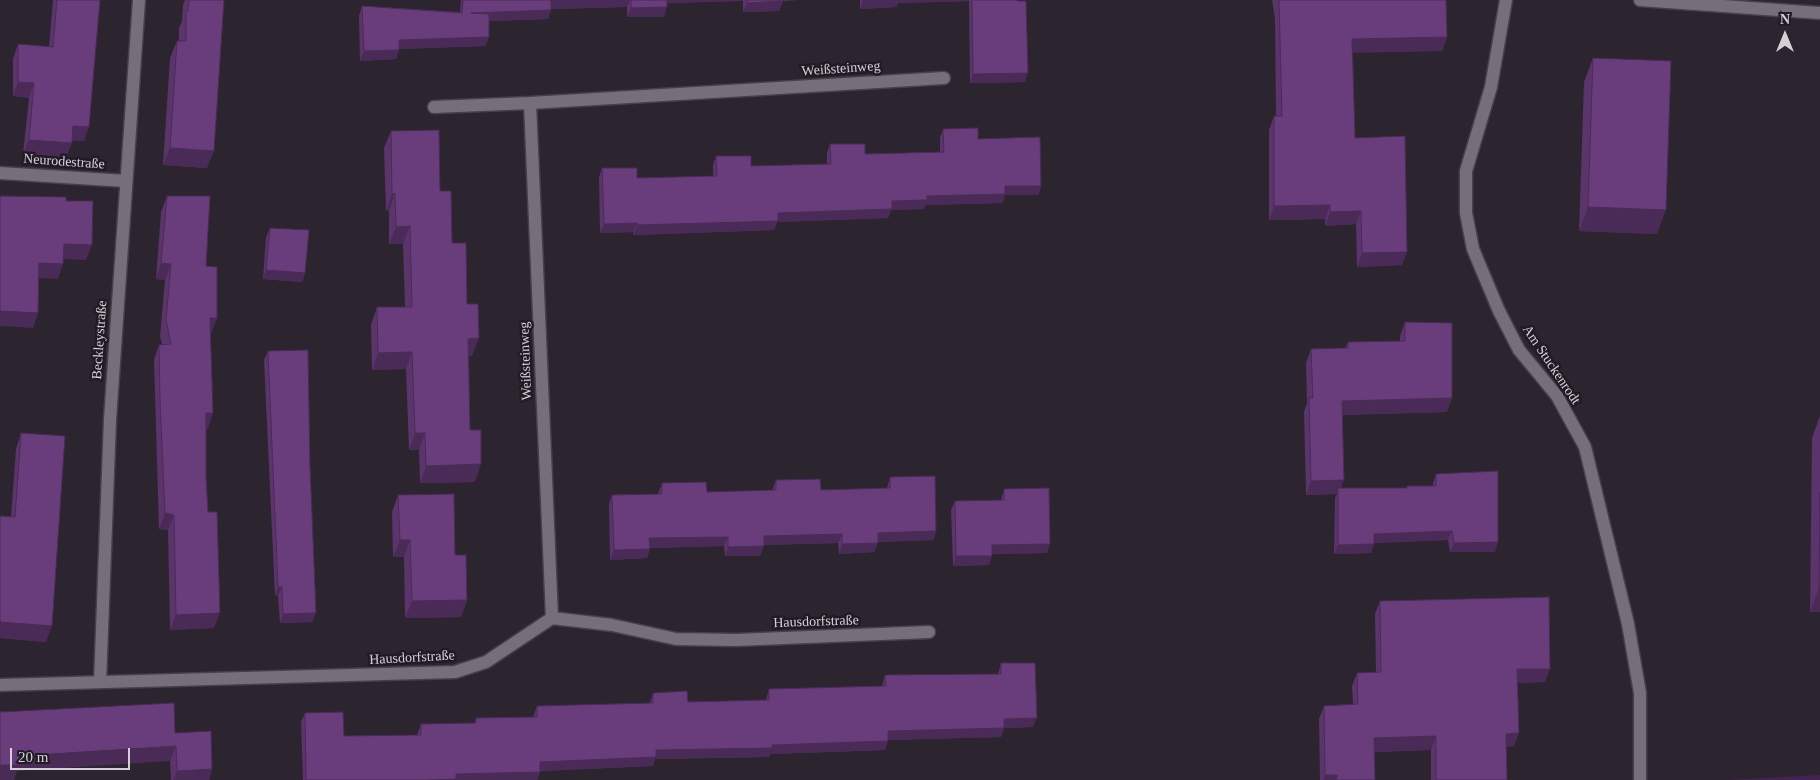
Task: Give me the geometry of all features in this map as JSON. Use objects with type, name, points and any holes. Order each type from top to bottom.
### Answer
[{"type":"street","name":"Beckleystraße","points":[[100,682],[110,420],[139,0]]},
{"type":"street","name":"Am Stuckenrodt","points":[[1506,0],[1491,87],[1466,171],[1466,213],[1474,249],[1499,311],[1519,350],[1557,396],[1584,447],[1628,624],[1640,693],[1640,780]]},
{"type":"street","points":[[1640,0],[1820,13]]},
{"type":"street","name":"Weißsteinweg","points":[[434,107],[944,78]]},
{"type":"street","name":"Weißsteinweg","points":[[530,103],[552,618]]},
{"type":"street","name":"Neurodestraße","points":[[0,173],[126,181]]},
{"type":"street","name":"Hausdorfstraße","points":[[0,685],[455,672],[486,662],[552,618],[612,625],[676,639],[736,640],[929,632]]},
{"type":"shaded area","points":[[1820,775],[1820,780],[1727,780]]},
{"type":"building","points":[[57,0],[100,0],[89,127],[73,126],[72,143],[29,140],[34,83],[18,82],[18,44],[53,47]]},
{"type":"building","points":[[189,0],[224,0],[214,151],[170,148],[177,41],[186,41],[186,11],[188,11]]},
{"type":"building","points":[[463,0],[551,0],[551,10],[471,13],[489,14],[489,37],[399,40],[399,50],[364,51],[362,6],[462,13]]},
{"type":"building","points":[[631,0],[667,0],[667,7],[631,8]]},
{"type":"building","points":[[747,0],[783,0],[783,1],[747,3]]},
{"type":"building","points":[[972,0],[1026,1],[1028,73],[973,74]]},
{"type":"building","points":[[1279,0],[1446,0],[1447,37],[1352,39],[1355,138],[1405,136],[1407,252],[1362,253],[1361,211],[1330,212],[1330,205],[1274,206],[1274,116],[1282,116]]},
{"type":"building","points":[[1593,58],[1671,61],[1666,210],[1588,207]]},
{"type":"building","points":[[978,128],[978,139],[1040,137],[1041,186],[1005,186],[1005,194],[927,196],[927,200],[892,201],[892,209],[778,213],[778,221],[637,225],[637,223],[604,224],[602,168],[637,168],[637,178],[717,176],[716,156],[751,156],[751,166],[831,164],[830,144],[865,144],[865,154],[944,152],[943,129]]},
{"type":"building","points":[[439,130],[440,191],[451,191],[452,243],[466,243],[467,304],[478,304],[479,338],[468,339],[470,430],[481,430],[481,464],[426,466],[425,433],[415,433],[412,352],[378,353],[377,307],[412,307],[410,226],[396,227],[395,193],[392,194],[391,131]]},
{"type":"building","points":[[0,196],[66,197],[66,201],[93,201],[92,245],[64,244],[63,264],[39,263],[38,313],[0,311]]},
{"type":"building","points":[[167,196],[210,196],[206,266],[217,267],[217,318],[210,318],[213,413],[206,413],[206,478],[208,512],[217,512],[220,613],[176,615],[174,515],[165,513],[160,399],[159,345],[171,344],[166,320],[171,264],[161,263]]},
{"type":"building","points":[[270,228],[309,230],[305,273],[266,270]]},
{"type":"building","points":[[1405,322],[1452,323],[1452,398],[1342,401],[1344,480],[1311,481],[1309,398],[1313,398],[1311,349],[1348,348],[1348,342],[1405,341]]},
{"type":"building","points":[[308,350],[310,466],[316,613],[283,614],[282,587],[278,587],[268,351]]},
{"type":"building","points":[[21,433],[65,436],[52,626],[0,622],[0,516],[15,517]]},
{"type":"building","points":[[1498,471],[1498,542],[1454,543],[1452,531],[1374,534],[1374,544],[1338,545],[1338,488],[1436,486],[1436,474]]},
{"type":"building","points":[[935,476],[936,531],[878,533],[878,543],[842,544],[842,534],[764,536],[764,546],[728,547],[728,537],[649,538],[650,549],[614,550],[612,495],[662,494],[662,483],[706,482],[707,492],[776,490],[776,480],[820,479],[821,490],[890,488],[890,477]]},
{"type":"building","points":[[1049,488],[1050,544],[992,545],[992,556],[956,556],[955,501],[1004,500],[1004,489]]},
{"type":"building","points":[[1820,493],[1820,588],[1819,588]]},
{"type":"building","points":[[454,494],[455,555],[466,555],[467,600],[412,601],[410,540],[400,540],[398,495]]},
{"type":"building","points":[[1549,597],[1550,669],[1517,669],[1519,733],[1506,734],[1507,780],[1436,780],[1436,736],[1374,738],[1375,780],[1337,780],[1337,775],[1325,775],[1324,706],[1358,704],[1357,673],[1381,672],[1380,601]]},
{"type":"building","points":[[1001,663],[1035,663],[1037,718],[1004,719],[1004,728],[888,731],[888,741],[772,745],[772,748],[656,750],[656,757],[540,762],[540,772],[456,774],[456,779],[306,780],[305,713],[343,712],[344,736],[421,735],[421,724],[476,723],[476,718],[537,717],[537,706],[653,703],[653,693],[687,691],[688,702],[769,700],[769,689],[886,686],[885,675],[1001,674]]},
{"type":"building","points":[[174,703],[175,733],[211,731],[212,769],[177,771],[176,746],[19,756],[19,765],[0,765],[0,712]]}]
